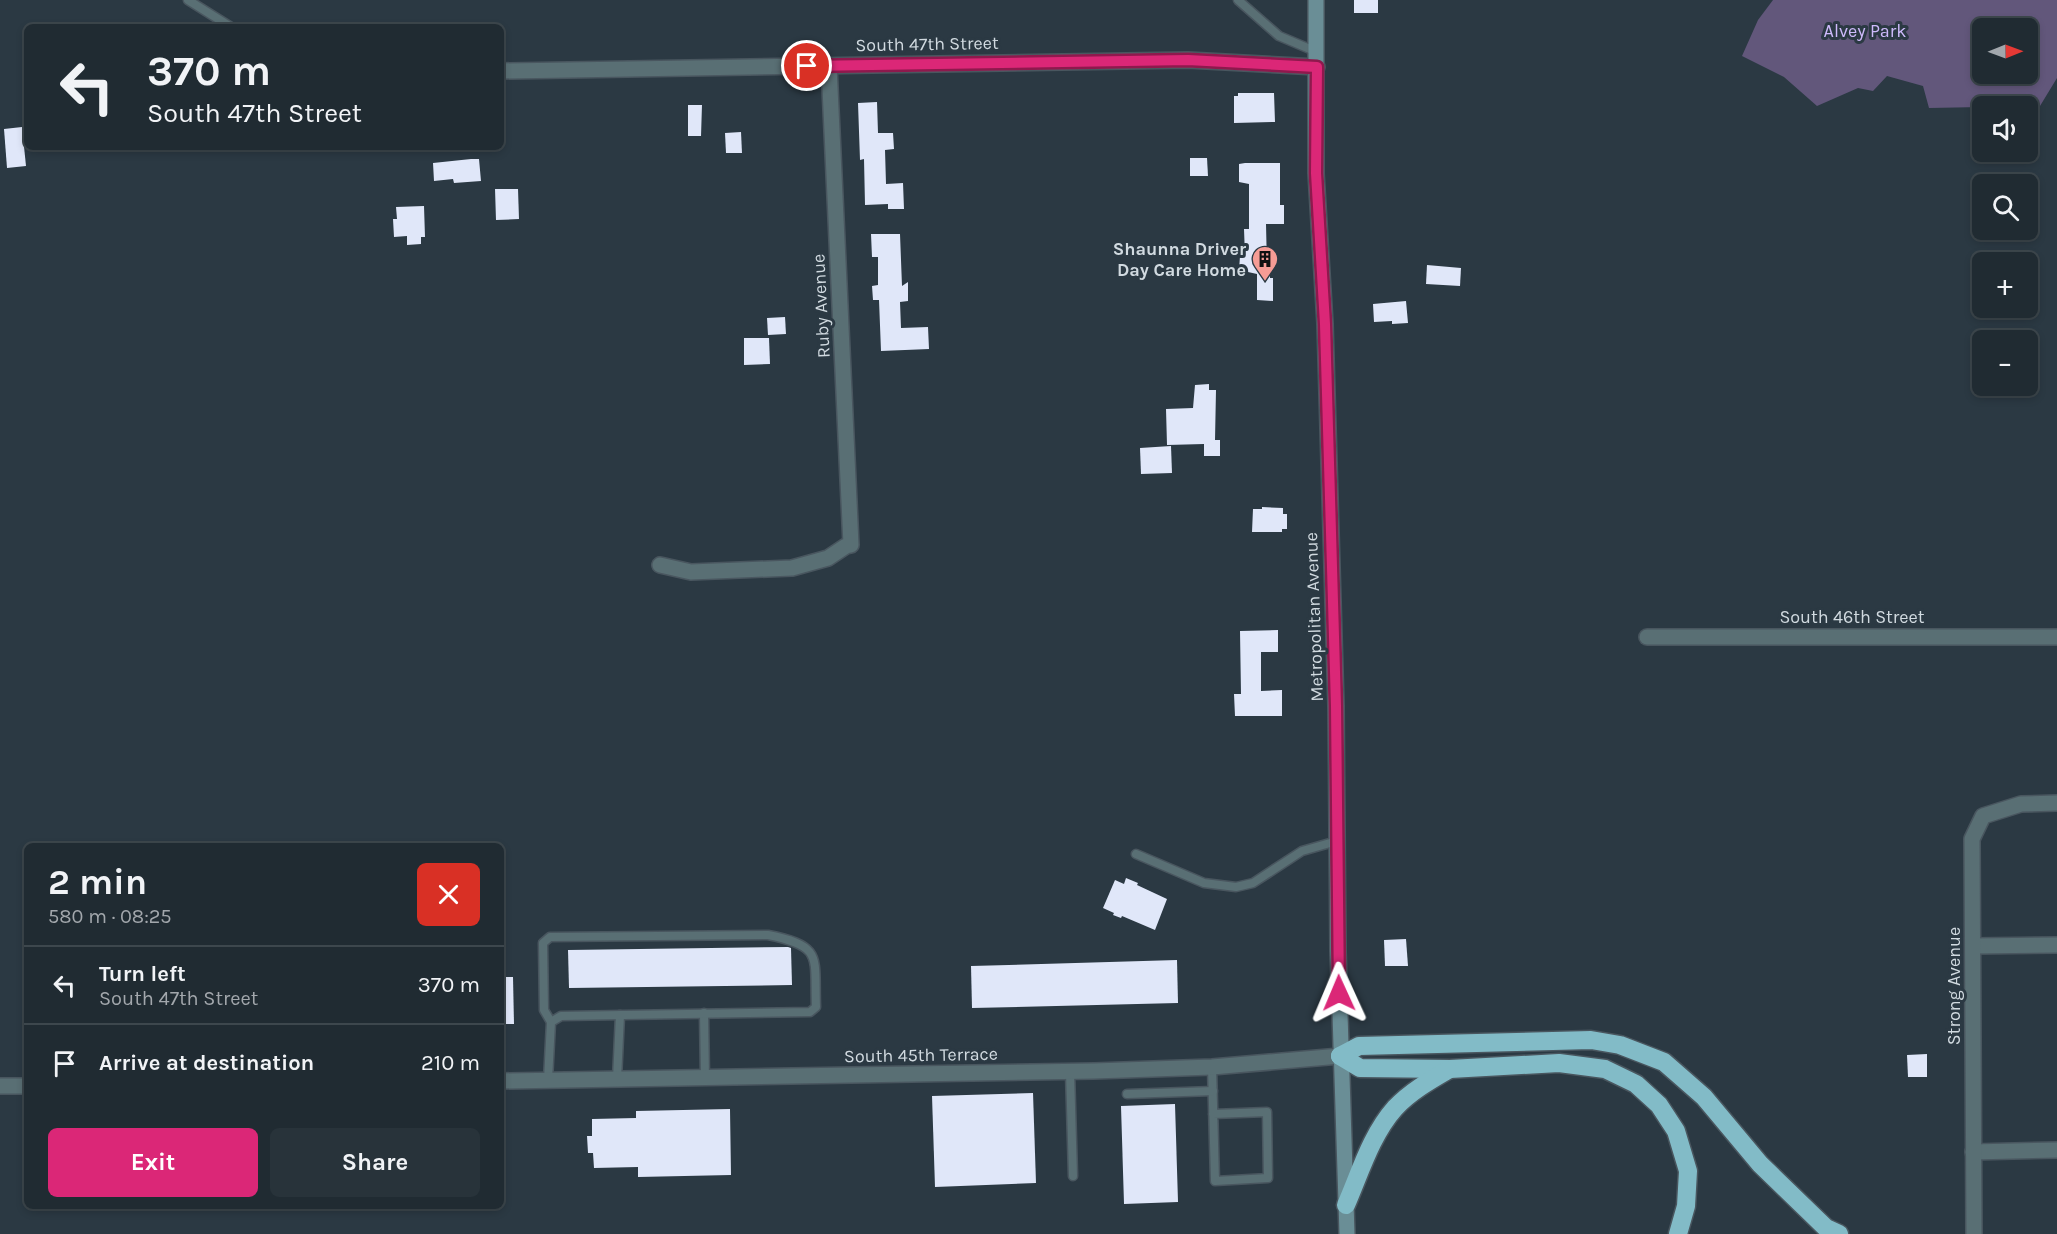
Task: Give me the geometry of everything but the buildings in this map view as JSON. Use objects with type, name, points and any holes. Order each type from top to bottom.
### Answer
[{"type":"highway","points":[[1340,1056],[1359,1046],[1591,1040],[1620,1045],[1664,1062],[1704,1097],[1760,1164],[1826,1228],[1839,1234]]},
{"type":"highway","points":[[1340,1056],[1360,1068],[1450,1069],[1559,1064],[1605,1069],[1636,1084],[1659,1105],[1676,1131],[1688,1171],[1686,1206],[1678,1234]]},
{"type":"highway","points":[[1346,1205],[1374,1138],[1394,1109],[1419,1087],[1450,1069]]},
{"type":"main road","name":"Metropolitan Avenue","points":[[1316,0],[1316,173],[1326,347],[1336,706],[1340,1056],[1347,1234]]},
{"type":"street","name":"South 47th Street","points":[[504,71],[1317,60]]},
{"type":"street","name":"Ruby Avenue","points":[[660,565],[691,572],[792,568],[828,558],[851,545],[829,66]]},
{"type":"street","name":"South 46th Street","points":[[1647,637],[2057,637]]},
{"type":"street","name":"Strong Avenue","points":[[1974,1234],[1972,839],[1983,816],[2021,804],[2057,803]]},
{"type":"street","points":[[1974,946],[2057,945]]},
{"type":"street","name":"South 45th Terrace","points":[[504,1081],[1070,1072],[1212,1067],[1340,1056]]},
{"type":"street","points":[[0,1086],[24,1086]]},
{"type":"street","points":[[1973,1152],[2057,1150]]},
{"type":"lane","points":[[188,0],[226,24]]},
{"type":"lane","points":[[1238,0],[1279,36],[1317,60]]},
{"type":"lane","points":[[1136,854],[1204,883],[1236,887],[1252,883],[1302,851],[1337,842]]},
{"type":"lane","points":[[548,1080],[551,1022],[544,1010],[543,943],[550,937],[768,935],[793,940],[808,948],[814,958],[816,1007],[810,1012],[561,1016],[551,1022]]},
{"type":"lane","points":[[704,1013],[705,1078]]},
{"type":"lane","points":[[617,1079],[620,1015]]},
{"type":"lane","points":[[1212,1067],[1213,1091],[1213,1114],[1215,1181],[1268,1178],[1267,1112],[1213,1114]]},
{"type":"lane","points":[[1070,1072],[1073,1176]]},
{"type":"lane","points":[[1127,1094],[1213,1091]]},
{"type":"green space","name":"Alvey Park","points":[[1773,0],[2057,0],[2057,78],[2040,106],[2038,106],[2038,96],[1972,96],[1972,107],[1929,108],[1923,86],[1887,76],[1873,91],[1858,88],[1817,106],[1784,77],[1742,56],[1758,20]]},
{"type":"place","name":"Shaunna Driver Day Care Home","points":[[1265,282]]},
{"type":"route","points":[[807,66],[1188,60],[1317,67],[1316,173],[1325,324],[1336,706],[1339,993]]}]
